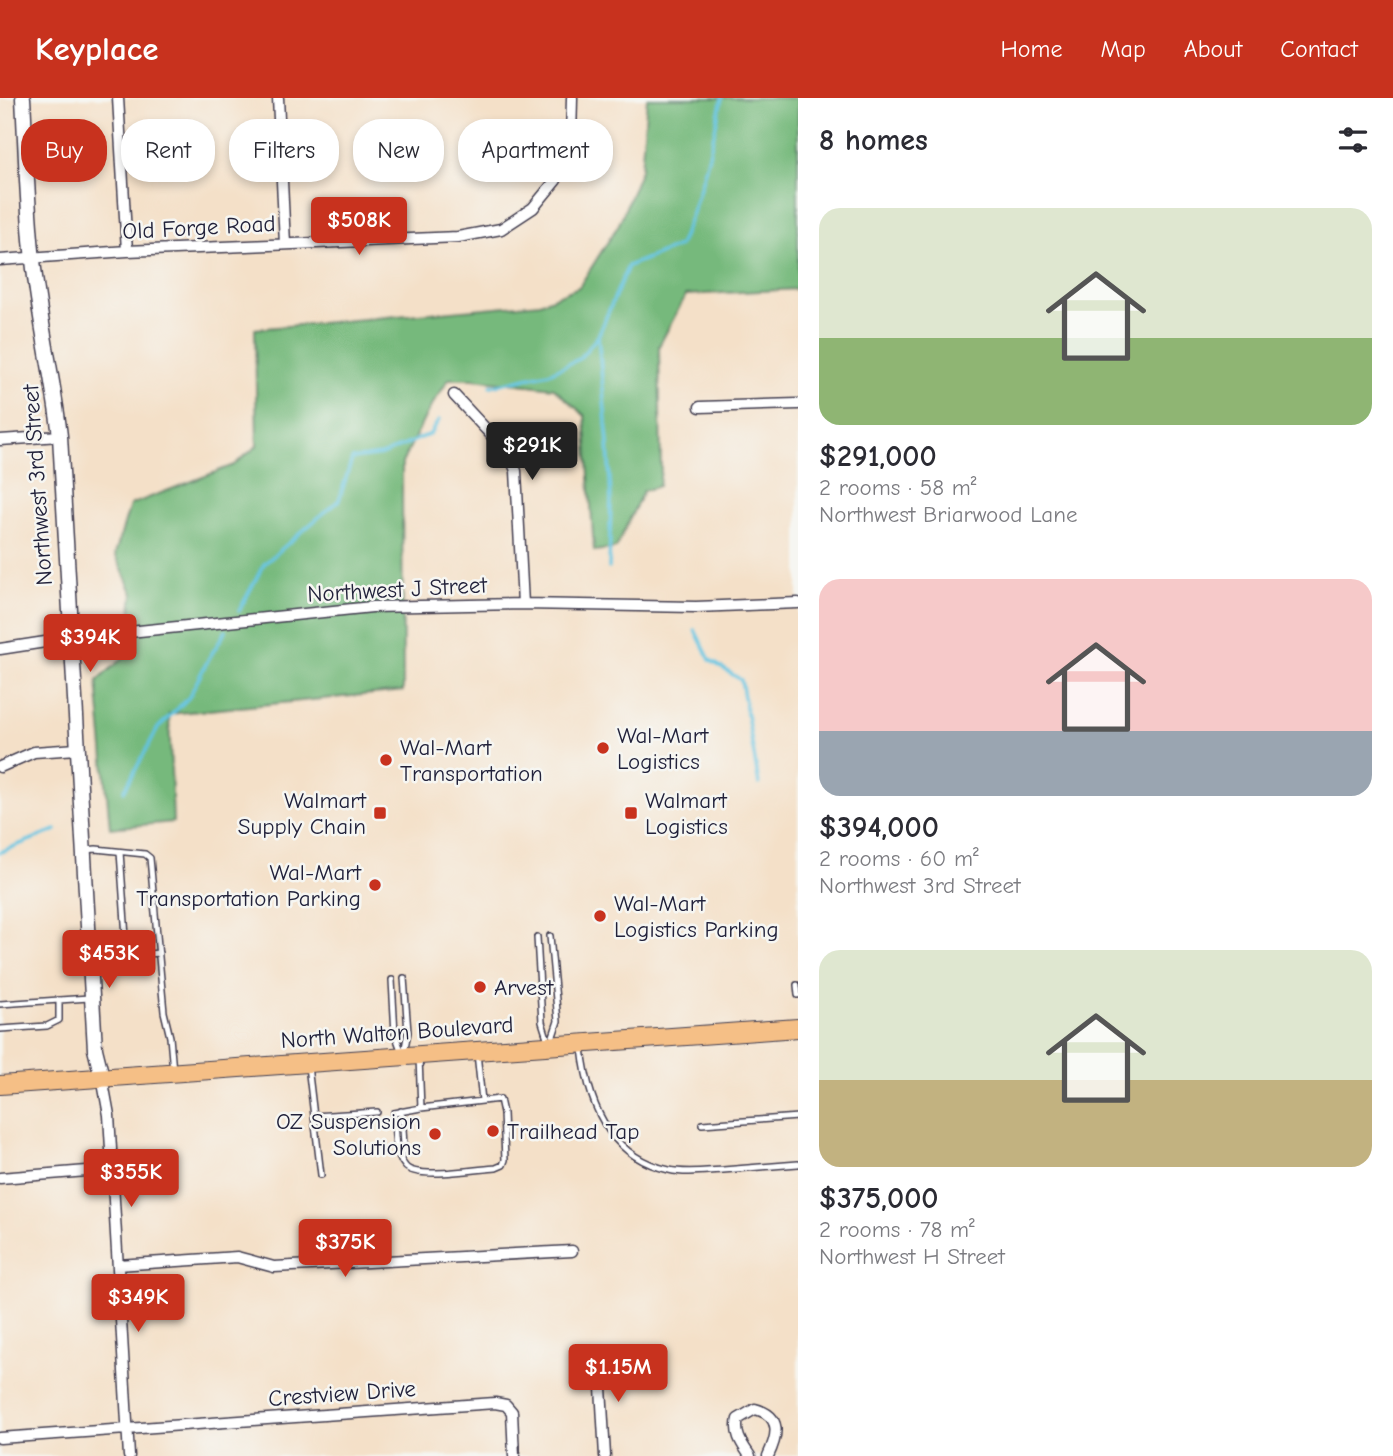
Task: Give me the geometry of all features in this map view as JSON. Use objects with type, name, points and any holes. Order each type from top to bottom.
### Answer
[{"type":"main road","name":"North Walton Boulevard","points":[[0,1084],[798,1028]]},
{"type":"street","name":"Northwest 3rd Street","points":[[23,98],[33,258],[42,331],[55,388],[60,436],[95,1053],[108,1101],[129,1456]]},
{"type":"street","points":[[118,98],[127,251]]},
{"type":"street","points":[[278,98],[285,244]]},
{"type":"street","name":"Old Forge Road","points":[[0,260],[127,251],[458,237],[501,229],[533,208],[556,180],[571,139],[572,98]]},
{"type":"street","points":[[454,395],[510,454],[516,471],[523,604]]},
{"type":"street","points":[[700,407],[798,404]]},
{"type":"street","points":[[0,440],[60,436]]},
{"type":"street","name":"Northwest J Street","points":[[0,649],[71,638],[372,607],[523,604],[696,607],[798,603]]},
{"type":"street","points":[[0,766],[34,752],[77,749]]},
{"type":"street","points":[[0,1178],[112,1169]]},
{"type":"street","points":[[118,1265],[237,1257],[274,1267],[572,1251]]},
{"type":"street","points":[[599,1353],[605,1456]]},
{"type":"street","name":"Crestview Drive","points":[[128,1429],[495,1403],[506,1405],[512,1412],[514,1456]]},
{"type":"street","points":[[750,1456],[736,1428],[738,1419],[755,1409],[772,1418],[776,1428],[768,1456]]},
{"type":"street","points":[[0,1438],[128,1429]]},
{"type":"lane","points":[[83,851],[96,849],[145,854],[150,858],[164,1012],[170,1037],[173,1072]]},
{"type":"lane","points":[[120,852],[127,951],[135,955],[159,953]]},
{"type":"lane","points":[[550,936],[558,1021],[550,1045]]},
{"type":"lane","points":[[537,937],[542,1022],[550,1045]]},
{"type":"lane","points":[[404,978],[411,1055],[421,1108]]},
{"type":"lane","points":[[392,980],[395,1034],[411,1055]]},
{"type":"lane","points":[[797,985],[798,995]]},
{"type":"lane","points":[[0,1004],[92,998]]},
{"type":"lane","points":[[0,1029],[54,1024],[59,1020],[59,1000]]},
{"type":"lane","points":[[582,1044],[590,1095],[599,1115],[616,1140],[649,1163],[670,1171],[691,1172],[798,1164]]},
{"type":"lane","points":[[477,1050],[482,1101]]},
{"type":"lane","points":[[307,1063],[321,1175]]},
{"type":"lane","points":[[500,1099],[503,1114],[503,1165],[496,1168],[422,1173],[410,1171],[396,1146],[394,1113],[482,1101],[500,1099]]},
{"type":"lane","points":[[401,1111],[401,1158]]},
{"type":"lane","points":[[314,1116],[377,1112]]},
{"type":"lane","points":[[702,1124],[798,1118]]},
{"type":"green space","points":[[647,98],[798,98],[798,289],[686,295],[659,346],[659,486],[643,491],[616,548],[594,551],[585,416],[554,388],[449,379],[427,413],[402,463],[403,691],[169,714],[173,822],[110,828],[97,681],[126,655],[133,594],[115,554],[130,505],[234,465],[257,446],[255,329],[540,303],[579,287],[619,224],[641,169]]},
{"type":"waterway","points":[[609,568],[611,500],[598,336],[628,266],[679,246],[699,191],[722,98]]},
{"type":"waterway","points":[[491,386],[549,373],[579,359],[598,336]]},
{"type":"waterway","points":[[239,611],[264,564],[339,500],[352,459],[382,455],[430,434],[439,420]]},
{"type":"waterway","points":[[695,630],[710,660],[741,680],[759,784]]},
{"type":"waterway","points":[[124,791],[158,728],[189,697],[226,631]]},
{"type":"waterway","points":[[0,852],[56,830]]},
{"type":"place","name":"Wal-Mart Logistics","points":[[603,748]]},
{"type":"place","name":"Wal-Mart Transportation","points":[[386,760]]},
{"type":"place","name":"Walmart Supply Chain","points":[[380,813]]},
{"type":"place","name":"Walmart Logistics","points":[[631,813]]},
{"type":"place","name":"Wal-Mart Transportation Parking","points":[[375,885]]},
{"type":"place","name":"Wal-Mart Logistics Parking","points":[[600,916]]},
{"type":"place","name":"Arvest","points":[[480,987]]},
{"type":"place","name":"Trailhead Tap","points":[[493,1131]]},
{"type":"place","name":"OZ Suspension Solutions","points":[[435,1134]]}]
